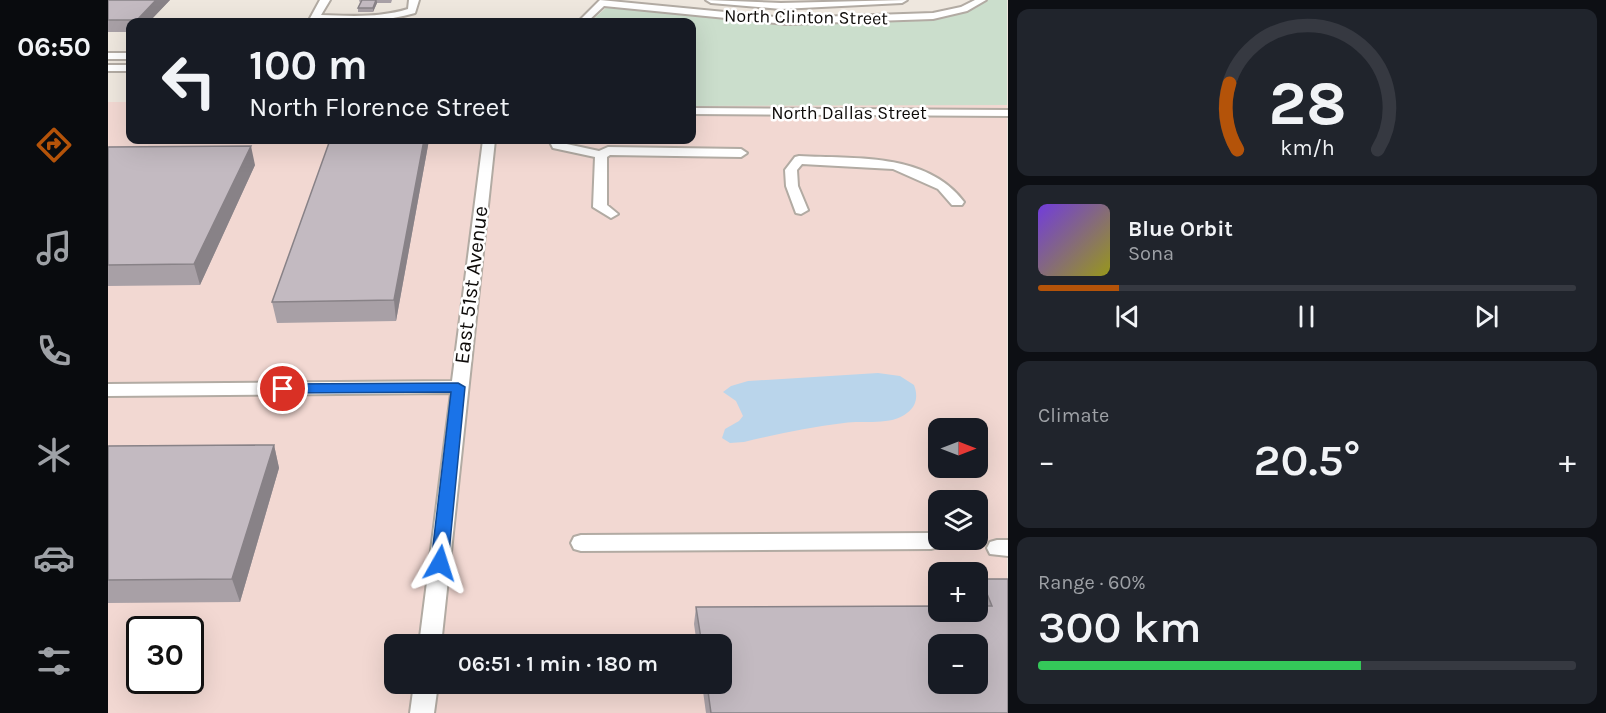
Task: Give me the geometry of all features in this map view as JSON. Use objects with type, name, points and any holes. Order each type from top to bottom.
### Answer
[{"type":"street","points":[[314,18],[325,0]]},
{"type":"street","points":[[375,18],[412,11],[414,0]]},
{"type":"street","points":[[701,14],[710,0],[774,6],[817,2],[902,0]]},
{"type":"street","points":[[586,18],[604,2]]},
{"type":"street","name":"North Clinton Street","points":[[604,2],[701,14],[786,21],[933,16],[977,3]]},
{"type":"street","points":[[817,2],[828,20]]},
{"type":"street","points":[[108,56],[126,56]]},
{"type":"street","points":[[108,68],[126,68]]},
{"type":"street","name":"North Dallas Street","points":[[696,111],[1008,112]]},
{"type":"street","name":"East 51st Avenue","points":[[431,634],[458,387],[488,144]]},
{"type":"street","points":[[556,144],[601,155],[608,151],[741,153]]},
{"type":"street","points":[[601,155],[600,207],[612,214]]},
{"type":"street","points":[[801,210],[792,186],[791,170],[799,160],[895,165],[943,186],[957,202]]},
{"type":"street","points":[[108,390],[458,387]]},
{"type":"street","points":[[581,543],[928,542]]},
{"type":"street","points":[[422,713],[425,694]]},
{"type":"shaded area","points":[[108,102],[126,102],[126,144],[696,144],[696,103],[1007,104],[1007,713],[108,713]]},
{"type":"green space","points":[[988,0],[1007,0],[1007,105],[696,106],[696,18],[595,18],[607,7],[753,22],[798,23],[918,21],[949,17],[974,9]]},
{"type":"water","points":[[878,373],[900,376],[914,385],[915,404],[901,417],[885,421],[852,422],[819,427],[744,442],[730,443],[722,438],[725,429],[743,416],[736,401],[723,392],[731,386],[748,381]]},
{"type":"building","points":[[108,0],[156,0],[139,18],[108,20]]},
{"type":"building","points":[[362,0],[376,0],[373,8],[358,8]]},
{"type":"building","points":[[329,144],[423,144],[394,300],[272,302]]},
{"type":"building","points":[[251,146],[194,264],[108,265],[108,147]]},
{"type":"building","points":[[274,445],[232,579],[108,580],[108,446]]},
{"type":"building","points":[[988,579],[1008,579],[1008,713],[711,713],[708,694],[732,694],[732,634],[700,634],[696,607],[928,606],[928,622],[988,622],[988,606],[992,606],[988,596]]},
{"type":"route","points":[[283,389],[458,387],[440,563]]}]
